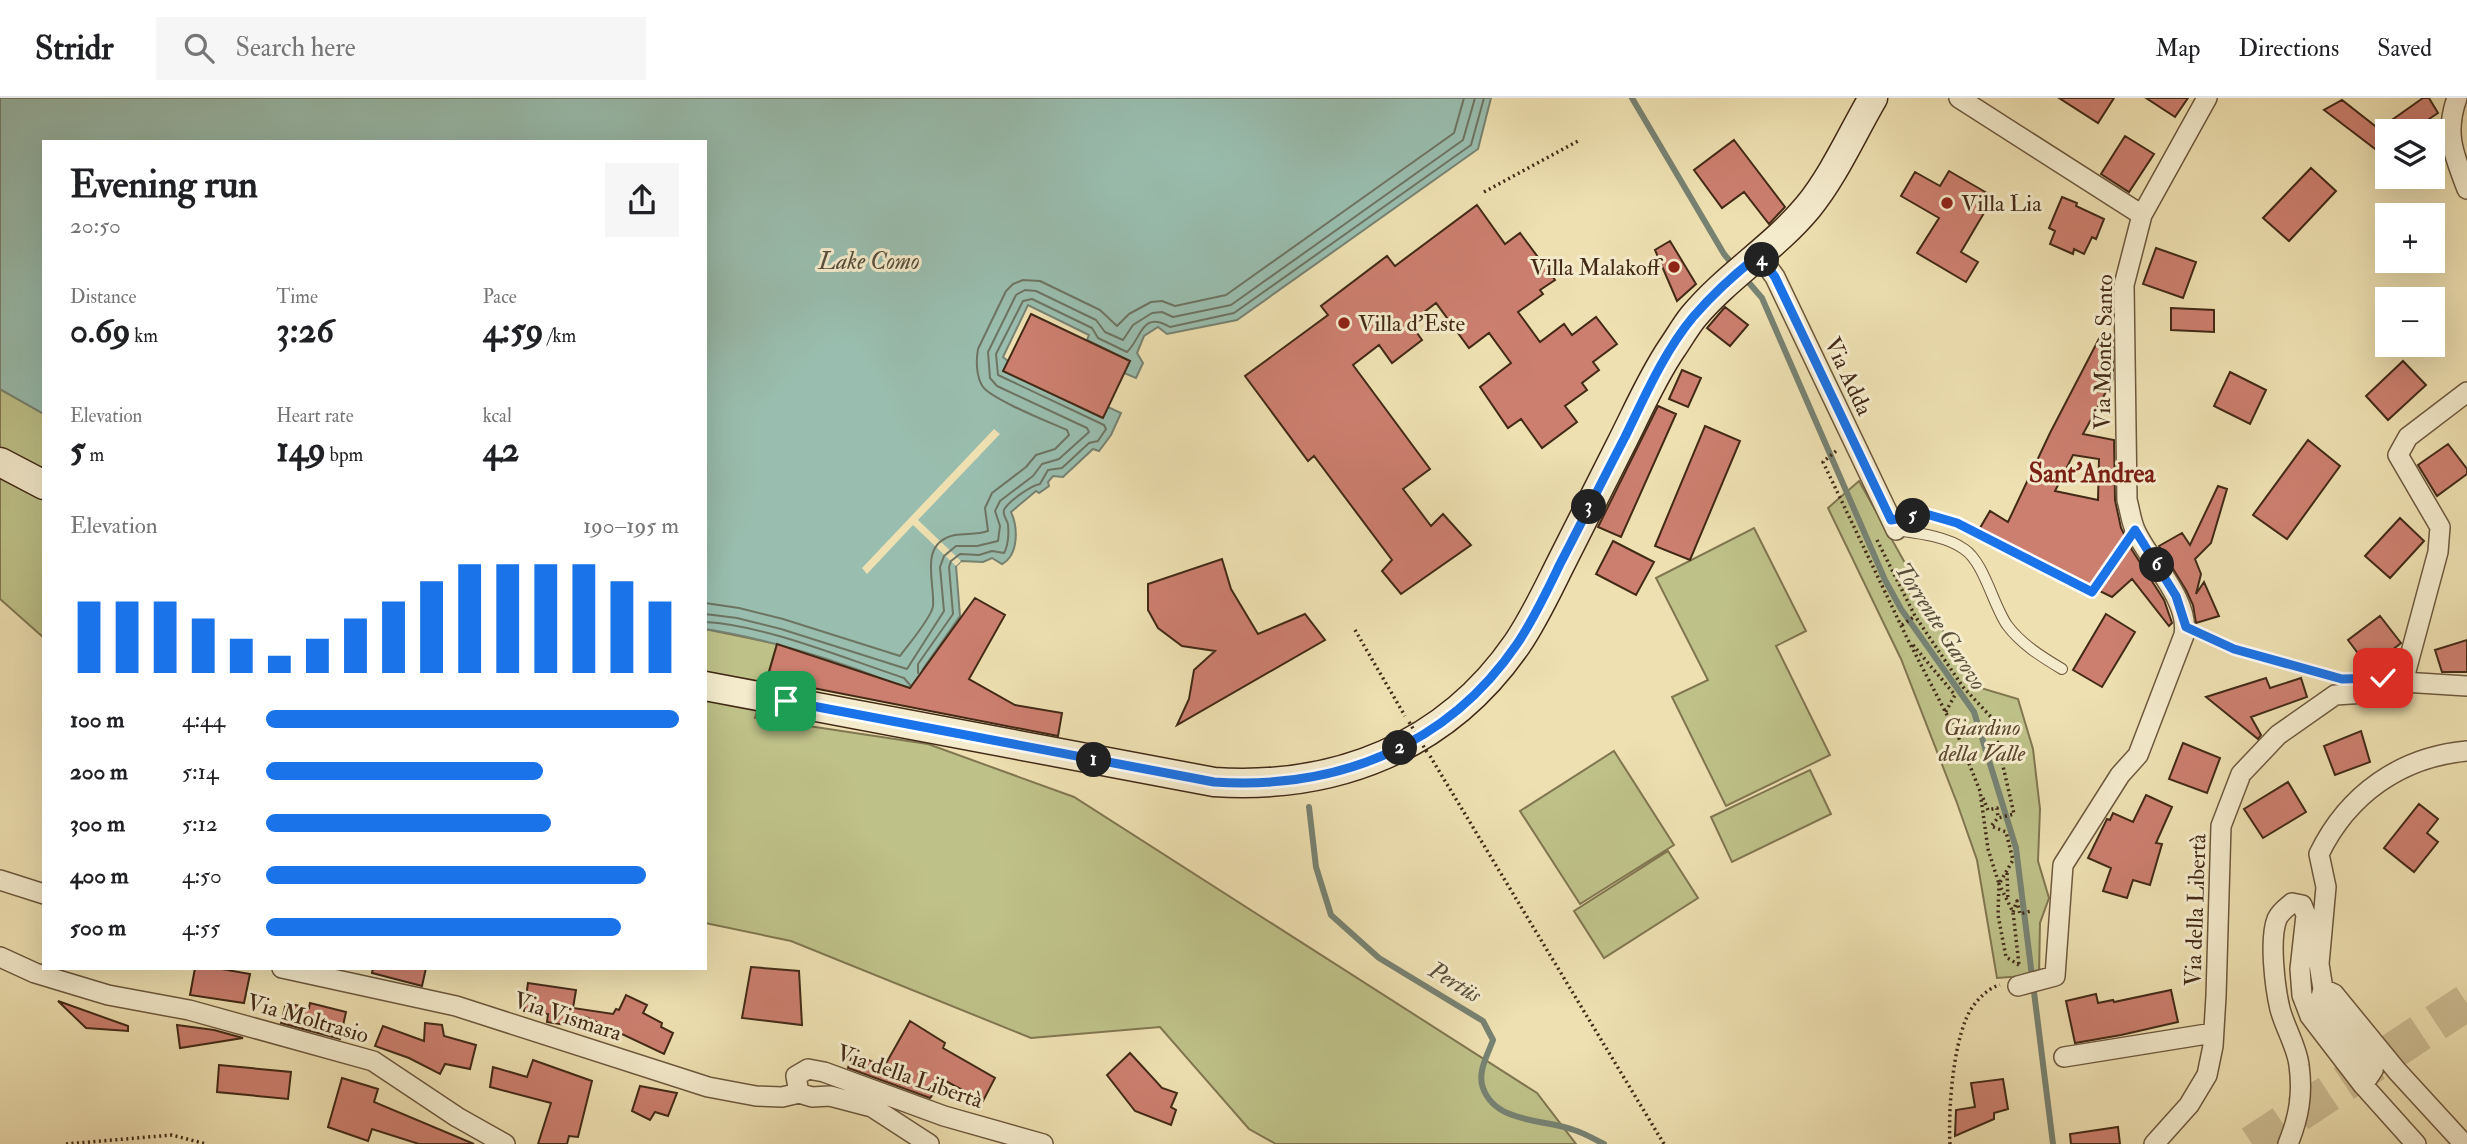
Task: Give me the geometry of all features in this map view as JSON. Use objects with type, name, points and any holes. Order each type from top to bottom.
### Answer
[{"type":"street","points":[[707,686],[1214,782],[1252,784],[1293,780],[1363,765],[1405,745],[1458,710],[1485,684],[1517,643],[1662,362],[1693,317],[1808,207],[1873,98]]},
{"type":"street","points":[[1959,98],[2142,215]]},
{"type":"street","name":"Via Monte Santo","points":[[2186,627],[2176,596],[2135,530],[2127,500],[2124,285],[2142,215],[2207,98]]},
{"type":"street","points":[[2457,98],[2449,128],[2454,155],[2467,189]]},
{"type":"street","name":"Via Adda","points":[[1746,267],[1775,277],[1894,525]]},
{"type":"street","points":[[2467,392],[2408,437],[2398,455],[2440,527],[2438,552],[2403,682],[2467,686]]},
{"type":"street","points":[[0,461],[42,484]]},
{"type":"street","points":[[2019,980],[2042,981],[2055,976],[2063,865],[2120,775],[2138,755],[2186,627]]},
{"type":"street","name":"Via della Libertà","points":[[2154,1144],[2189,1105],[2207,1074],[2213,1046],[2221,826],[2241,774],[2278,735],[2335,695],[2381,692],[2403,682]]},
{"type":"street","points":[[2363,1085],[2373,1070],[2320,1002],[2323,989],[2319,964],[2326,887],[2319,854],[2340,817],[2386,776],[2444,753],[2467,751]]},
{"type":"street","points":[[0,880],[42,893]]},
{"type":"street","points":[[2288,1144],[2297,1123],[2301,1083],[2299,1061],[2279,1007],[2274,945],[2277,919],[2291,903],[2302,905],[2306,915],[2300,969],[2302,995],[2310,1016],[2363,1085],[2416,1144]]},
{"type":"street","name":"Via Moltrasio","points":[[0,957],[36,973],[108,995],[189,1010],[373,1061],[457,1117],[505,1144]]},
{"type":"street","name":"Via Vismara","points":[[291,970],[456,1006],[708,1087],[756,1096],[782,1097],[799,1093]]},
{"type":"street","points":[[2323,989],[2334,994],[2397,1071],[2464,1144]]},
{"type":"street","points":[[2064,1057],[2213,1033]]},
{"type":"street","name":"Via della Libertà","points":[[929,1144],[872,1107],[830,1096],[812,1097],[799,1093],[796,1076],[808,1069],[824,1072],[944,1116],[1043,1144]]},
{"type":"lane","points":[[1894,525],[1965,549],[1979,568],[2007,624],[2035,652],[2062,669]]},
{"type":"path","points":[[1484,192],[1578,141]]},
{"type":"path","points":[[1853,439],[1823,462],[1907,638],[1958,736],[1988,810],[1997,808],[1998,818]]},
{"type":"path","points":[[1894,525],[1926,514],[1957,523],[2092,592],[2135,530]]},
{"type":"path","points":[[1874,533],[1914,616],[1963,688],[1992,718],[2014,814],[1998,818],[1991,825],[2006,831],[2013,860],[1999,884],[1998,915],[2006,957],[2019,965]]},
{"type":"path","points":[[1902,625],[1914,616]]},
{"type":"path","points":[[2186,627],[2234,649],[2330,676]]},
{"type":"path","points":[[1355,630],[1664,1144]]},
{"type":"path","points":[[1907,638],[1955,695]]},
{"type":"path","points":[[1945,712],[1955,695],[1963,688]]},
{"type":"path","points":[[1950,1144],[1949,1126],[1957,1056],[1967,1017],[1983,994],[1993,987],[2019,980],[2013,912],[1999,884],[1988,849],[1980,793]]},
{"type":"path","points":[[2007,870],[2008,902]]},
{"type":"path","points":[[2013,912],[2017,901],[2020,914],[2031,912]]},
{"type":"path","points":[[66,1144],[172,1135],[206,1144]]},
{"type":"green space","points":[[0,389],[42,413],[42,636],[0,599]]},
{"type":"green space","name":"Giardino della Valle","points":[[1859,481],[1974,686],[2018,699],[2033,749],[2040,809],[2038,861],[2049,898],[2040,923],[2039,975],[1997,978],[1977,860],[1957,803],[1901,659],[1828,508]]},
{"type":"green space","points":[[1754,528],[1806,631],[1776,646],[1830,755],[1726,806],[1672,697],[1708,680],[1656,578]]},
{"type":"green space","points":[[707,629],[777,644],[755,718],[928,744],[1074,797],[1537,1093],[1576,1144],[1276,1144],[1249,1129],[1160,1027],[1031,1038],[791,941],[707,923]]},
{"type":"green space","points":[[1614,751],[1674,845],[1580,904],[1520,811]]},
{"type":"green space","points":[[1810,770],[1831,814],[1732,862],[1711,817]]},
{"type":"green space","points":[[1668,851],[1698,898],[1604,958],[1574,911]]},
{"type":"water","name":"Lake Como","points":[[0,98],[1491,98],[1478,149],[1237,320],[1167,334],[1158,327],[1144,336],[1137,353],[1143,363],[1136,378],[1124,373],[1130,361],[1087,340],[1089,335],[1028,305],[1003,357],[1008,361],[1004,371],[1102,418],[1108,407],[1121,413],[1111,435],[1099,451],[1093,449],[1063,477],[1053,476],[1048,482],[1049,486],[1039,493],[1036,491],[1011,512],[1016,540],[1008,560],[1002,564],[992,558],[983,562],[961,561],[956,566],[960,616],[923,669],[954,686],[942,705],[886,680],[795,649],[707,629],[707,140],[42,140],[42,413],[0,389]]},
{"type":"pier","points":[[994,429],[1000,434],[918,520],[961,561],[956,566],[913,525],[867,574],[862,568]]},
{"type":"building","points":[[2059,98],[2114,98],[2098,123]]},
{"type":"building","points":[[2146,98],[2188,98],[2175,117]]},
{"type":"building","points":[[2423,98],[2429,98],[2438,113],[2429,119],[2393,119]]},
{"type":"building","points":[[2342,100],[2375,126],[2375,149],[2324,110]]},
{"type":"building","points":[[2125,136],[2154,154],[2129,192],[2101,174]]},
{"type":"building","points":[[1734,140],[1785,207],[1769,224],[1744,192],[1722,208],[1694,170]]},
{"type":"building","points":[[2311,168],[2336,191],[2289,241],[2263,218]]},
{"type":"building","name":"Villa Lia","points":[[1949,171],[1987,193],[1977,210],[1984,213],[1961,252],[1978,262],[1966,282],[1917,253],[1939,218],[1901,196],[1915,172],[1940,186]]},
{"type":"building","points":[[2062,197],[2104,219],[2096,239],[2092,237],[2084,254],[2074,249],[2073,254],[2050,244],[2055,231],[2049,228]]},
{"type":"building","points":[[1477,205],[1505,244],[1520,233],[1555,280],[1540,290],[1543,294],[1518,312],[1540,342],[1564,324],[1572,335],[1596,317],[1617,344],[1593,362],[1599,370],[1582,383],[1587,390],[1565,406],[1577,422],[1542,448],[1521,419],[1508,428],[1480,387],[1511,363],[1489,333],[1469,348],[1436,303],[1410,323],[1422,340],[1392,363],[1379,345],[1353,365],[1430,469],[1403,489],[1431,526],[1443,514],[1471,545],[1401,594],[1382,571],[1392,560],[1314,456],[1308,461],[1245,376],[1328,315],[1321,306],[1387,256],[1395,266]]},
{"type":"building","name":"Villa Malakoff","points":[[1670,241],[1696,284],[1677,301],[1655,250]]},
{"type":"building","points":[[2156,248],[2196,262],[2183,298],[2143,284]]},
{"type":"building","points":[[1725,307],[1748,325],[1730,346],[1707,328]]},
{"type":"building","points":[[2171,308],[2214,310],[2214,332],[2171,330]]},
{"type":"building","points":[[1031,314],[1130,361],[1103,418],[1003,371]]},
{"type":"building","points":[[2102,333],[2113,340],[2113,379],[2083,434],[2114,440],[2115,500],[2121,528],[2164,600],[2172,623],[2169,626],[2132,579],[2112,597],[2016,550],[1980,528],[1990,511],[2008,522]],"holes":[[[2073,455],[2099,459],[2098,500],[2055,491]]]},
{"type":"building","points":[[2403,361],[2426,385],[2388,420],[2366,396]]},
{"type":"building","points":[[1682,370],[1701,378],[1688,407],[1669,399]]},
{"type":"building","points":[[2230,372],[2266,390],[2250,424],[2214,406]]},
{"type":"building","points":[[1658,406],[1676,414],[1621,537],[1598,527]]},
{"type":"building","points":[[1705,426],[1740,441],[1690,560],[1655,546]]},
{"type":"building","points":[[2308,440],[2340,466],[2287,539],[2253,515]]},
{"type":"building","points":[[2448,444],[2467,469],[2467,474],[2437,496],[2418,465]]},
{"type":"building","points":[[2218,486],[2227,489],[2211,543],[2195,559],[2201,574],[2196,594],[2204,582],[2219,616],[2196,623],[2193,605],[2186,590],[2159,546],[2182,533],[2190,545]]},
{"type":"building","points":[[2400,518],[2424,541],[2390,578],[2365,556]]},
{"type":"building","points":[[1613,541],[1654,562],[1636,595],[1596,574]]},
{"type":"building","points":[[1222,559],[1231,589],[1258,634],[1305,614],[1325,640],[1177,725],[1189,699],[1194,670],[1215,651],[1182,646],[1158,628],[1148,610],[1148,584]]},
{"type":"building","points":[[975,598],[1005,615],[969,679],[1015,705],[1062,713],[1058,736],[767,679],[777,644],[910,688]]},
{"type":"building","points":[[2106,614],[2135,632],[2102,687],[2073,670]]},
{"type":"building","points":[[2380,616],[2401,643],[2369,668],[2348,640]]},
{"type":"building","points":[[2467,640],[2467,672],[2442,672],[2435,650]]},
{"type":"building","points":[[2266,678],[2270,688],[2301,678],[2307,697],[2251,717],[2261,735],[2258,739],[2206,697]]},
{"type":"building","points":[[2361,731],[2370,762],[2335,775],[2324,746]]},
{"type":"building","points":[[2183,743],[2220,758],[2207,793],[2169,779]]},
{"type":"building","points":[[2288,782],[2306,812],[2263,838],[2244,809]]},
{"type":"building","points":[[2146,795],[2172,807],[2156,843],[2162,844],[2150,885],[2133,880],[2127,898],[2103,891],[2111,868],[2088,858],[2107,819],[2110,820],[2113,813],[2133,822]]},
{"type":"building","points":[[2419,804],[2438,819],[2427,833],[2438,842],[2414,872],[2384,848]]},
{"type":"building","points":[[751,967],[799,971],[802,1025],[742,1018]]},
{"type":"building","points":[[195,970],[227,970],[250,974],[244,1003],[190,995]]},
{"type":"building","points":[[373,970],[426,970],[422,986],[372,973]]},
{"type":"building","points":[[528,983],[576,990],[573,1008],[613,1014],[616,1009],[619,1010],[626,995],[647,1005],[643,1013],[662,1023],[661,1027],[673,1033],[664,1054],[586,1017],[585,1028],[547,1022],[548,1014],[524,1011]]},
{"type":"building","points":[[2171,990],[2178,1022],[2075,1043],[2066,1001],[2096,994],[2098,1003],[2114,1002]]},
{"type":"building","points":[[58,1001],[128,1026],[128,1031],[86,1028]]},
{"type":"building","points":[[286,1003],[309,1008],[310,1003],[346,1012],[340,1039],[281,1023]]},
{"type":"building","points":[[910,1021],[945,1043],[943,1048],[995,1078],[983,1101],[944,1080],[930,1098],[848,1068],[853,1053],[884,1067]]},
{"type":"building","points":[[425,1023],[442,1025],[444,1036],[476,1045],[470,1069],[445,1064],[440,1074],[409,1058],[375,1046],[383,1026],[424,1041]]},
{"type":"building","points":[[177,1025],[214,1030],[243,1038],[180,1048]]},
{"type":"building","points":[[1130,1053],[1162,1088],[1177,1093],[1171,1107],[1176,1110],[1171,1125],[1135,1111],[1107,1075]]},
{"type":"building","points":[[533,1060],[592,1081],[578,1137],[569,1136],[567,1144],[538,1144],[551,1103],[490,1087],[493,1067],[527,1077]]},
{"type":"building","points":[[219,1065],[291,1072],[288,1099],[217,1092]]},
{"type":"building","points":[[342,1078],[378,1089],[374,1102],[474,1144],[419,1144],[372,1129],[368,1141],[328,1127]]},
{"type":"building","points":[[2003,1079],[2008,1109],[1994,1113],[1994,1119],[1955,1136],[1956,1110],[1975,1107],[1971,1083]]},
{"type":"building","points":[[640,1086],[677,1093],[668,1116],[655,1112],[650,1120],[632,1111]]},
{"type":"building","points":[[2118,1127],[2120,1144],[2071,1144],[2070,1134]]},
{"type":"waterway","name":"Torrente Garovo","points":[[1632,98],[1724,254],[1734,266]]},
{"type":"waterway","name":"Torrente Garovo","points":[[1744,277],[1762,298],[1885,580],[1901,609],[1974,712],[2016,848],[2053,1144]]},
{"type":"waterway","name":"Pertüs","points":[[1309,807],[1316,867],[1331,915],[1379,958],[1483,1021],[1493,1040],[1481,1076],[1489,1100],[1510,1114],[1574,1130],[1604,1144]]},
{"type":"tunnel","points":[[2252,1144],[2467,1002]]},
{"type":"place","name":"Villa Lia","points":[[1947,203]]},
{"type":"place","name":"Villa Malakoff","points":[[1674,267]]},
{"type":"place","name":"Villa d'Este","points":[[1344,323]]},
{"type":"district","name":"Sant'Andrea","points":[[2092,473]]},
{"type":"route","points":[[786,701],[1214,782],[1252,784],[1293,780],[1363,765],[1396,751],[1458,710],[1485,684],[1517,643],[1662,362],[1693,317],[1759,255],[1775,277],[1891,520],[1926,514],[1957,523],[2092,592],[2135,530],[2176,596],[2186,627],[2234,649],[2342,679],[2383,678]]}]
